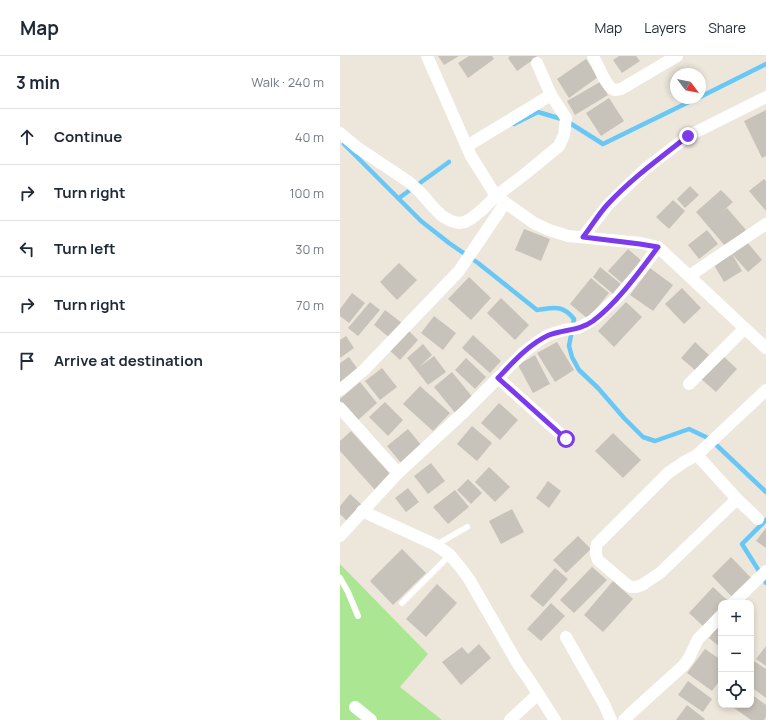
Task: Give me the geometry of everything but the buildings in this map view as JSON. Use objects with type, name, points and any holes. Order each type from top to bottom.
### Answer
[{"type":"street","points":[[427,56],[471,156],[501,199],[534,223],[568,236],[658,247],[766,348]]},
{"type":"street","points":[[593,56],[607,84],[615,90],[621,89],[677,56]]},
{"type":"street","points":[[340,390],[364,370],[459,271],[475,249],[501,199],[525,174],[559,146],[564,135],[566,122],[536,63]]},
{"type":"street","points":[[467,146],[551,95]]},
{"type":"street","points":[[583,237],[612,200],[645,169],[688,136],[766,96]]},
{"type":"street","points":[[340,133],[358,148],[410,182],[442,216],[451,221],[459,223],[465,222],[483,209],[501,199]]},
{"type":"street","points":[[689,276],[766,224]]},
{"type":"street","points":[[340,536],[398,473],[464,412],[523,353],[548,335],[585,326],[593,320],[618,297],[642,270],[658,247]]},
{"type":"street","points":[[689,384],[745,328]]},
{"type":"street","points":[[498,378],[566,439]]},
{"type":"street","points":[[737,499],[660,573],[642,585],[631,587],[626,584],[598,560],[595,555],[597,544],[668,473],[701,452],[766,390]]},
{"type":"street","points":[[340,408],[398,473]]},
{"type":"street","points":[[701,452],[737,499],[758,519]]},
{"type":"street","points":[[362,512],[436,545],[450,555],[470,580],[518,664],[555,720]]},
{"type":"street","points":[[737,600],[766,571]]},
{"type":"street","points":[[624,720],[683,666],[689,658],[698,639],[718,619]]},
{"type":"street","points":[[566,637],[604,704],[611,720]]},
{"type":"street","points":[[510,720],[538,694]]},
{"type":"street","points":[[355,707],[371,720]]},
{"type":"lane","points":[[436,545],[467,527]]},
{"type":"lane","points":[[402,603],[450,555]]},
{"type":"lane","points":[[340,578],[348,592],[358,616]]},
{"type":"green space","points":[[340,564],[428,654],[400,687],[442,720],[340,720]]},
{"type":"waterway","points":[[706,94],[766,64]]},
{"type":"waterway","points":[[514,124],[538,112],[565,120],[603,144],[685,104]]},
{"type":"waterway","points":[[344,144],[421,221],[478,263],[537,310],[557,308],[570,314],[574,319],[569,346],[572,357],[579,370],[598,388],[643,437],[655,441],[689,429],[710,439],[766,492]]},
{"type":"waterway","points":[[399,198],[449,162]]},
{"type":"waterway","points":[[759,571],[742,544],[766,520]]},
{"type":"route","points":[[566,439],[498,378],[523,353],[548,335],[585,326],[618,297],[642,270],[658,247],[583,237],[607,206],[645,169],[688,136]]}]
